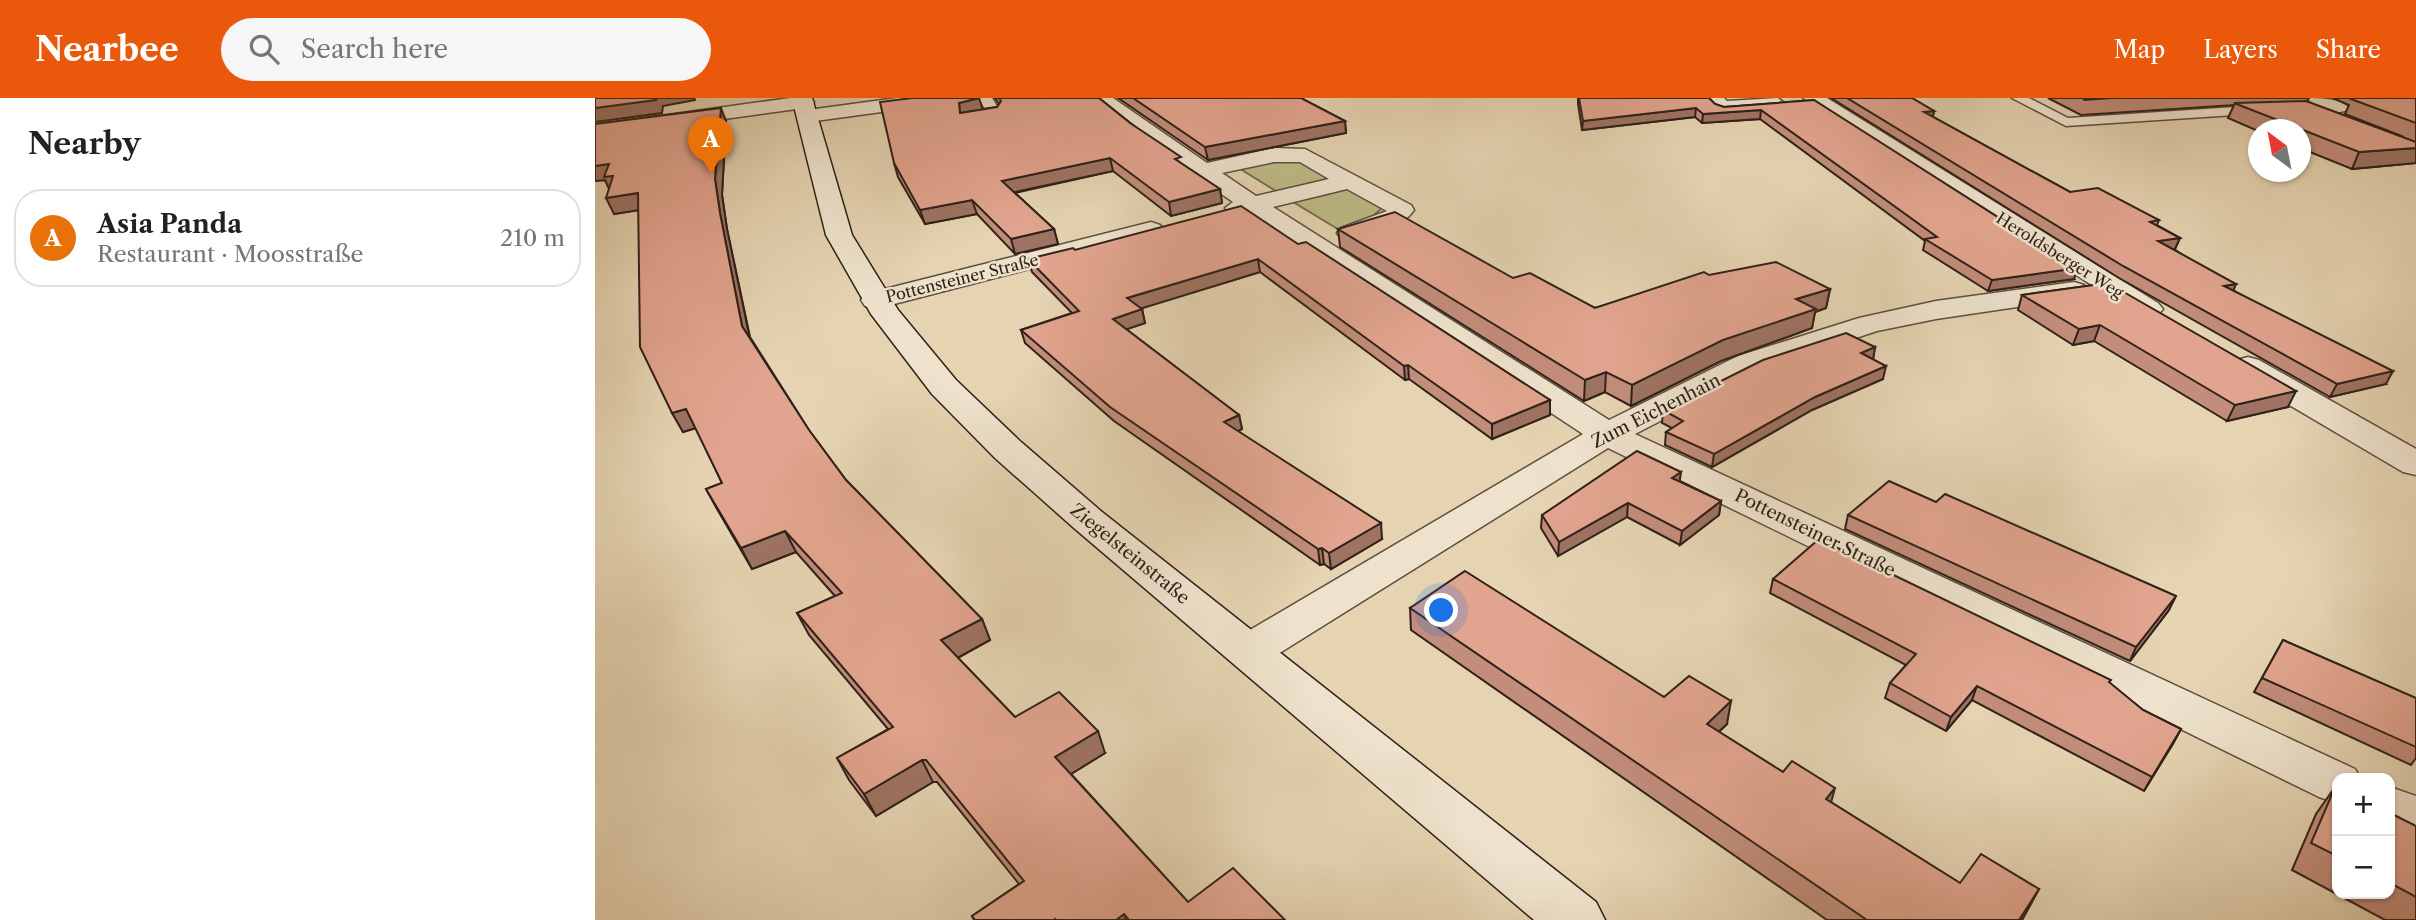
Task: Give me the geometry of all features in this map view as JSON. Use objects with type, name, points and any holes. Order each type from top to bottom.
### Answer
[{"type":"street","points":[[595,131],[805,105],[940,98]]},
{"type":"street","name":"Pottensteiner Straße","points":[[1101,98],[1202,171],[1607,434],[2332,781]]},
{"type":"street","name":"Heroldsberger Weg","points":[[1712,98],[1723,107],[1815,99],[2108,286],[2167,320]]},
{"type":"street","name":"Ziegelsteinstraße","points":[[805,105],[839,235],[876,300],[930,372],[1008,450],[1088,520],[1576,920]]},
{"type":"street","points":[[2301,106],[2416,151]]},
{"type":"street","points":[[1202,171],[1274,155],[1305,156],[1402,210],[1392,220],[1315,243]]},
{"type":"street","points":[[1212,215],[1350,181]]},
{"type":"street","name":"Pottensteiner Straße","points":[[876,300],[1172,225]]},
{"type":"street","name":"Zum Eichenhain","points":[[1249,651],[1607,434],[1749,363],[1845,331],[1936,310],[2108,286]]},
{"type":"street","points":[[2226,355],[2416,464]]},
{"type":"street","points":[[2395,810],[2416,820]]},
{"type":"lane","points":[[970,120],[995,114],[985,98]]},
{"type":"lane","points":[[2019,98],[2066,122],[2301,106]]},
{"type":"shaded area","points":[[1277,159],[1301,160],[1327,175],[1324,182],[1279,193],[1237,167]]},
{"type":"shaded area","points":[[1336,188],[1352,189],[1383,207],[1364,224],[1341,231],[1290,200]]},
{"type":"building","points":[[595,98],[657,98],[595,108]]},
{"type":"building","points":[[912,98],[979,98],[959,103],[960,113],[997,107],[1001,101],[999,98],[1099,98],[1130,123],[1181,157],[1175,159],[1220,189],[1169,202],[1110,158],[1002,181],[1054,229],[1011,239],[972,200],[920,210],[894,163],[880,102]]},
{"type":"building","points":[[1133,98],[1301,98],[1345,121],[1205,147]]},
{"type":"building","points":[[1579,98],[1709,98],[1724,107],[1814,100],[2078,268],[1992,280],[1925,239],[1937,237],[1761,110],[1703,114],[1696,108],[1583,121]]},
{"type":"building","points":[[1847,98],[1912,98],[1934,111],[1924,112],[2070,192],[2098,188],[2159,220],[2150,222],[2180,238],[2158,241],[2236,284],[2224,286],[2393,371],[2337,384],[2123,266]]},
{"type":"building","points":[[2416,98],[2416,123],[2351,99]]},
{"type":"building","points":[[2306,101],[2416,142],[2416,148],[2359,152],[2311,133],[2311,119],[2275,119],[2234,103]]},
{"type":"building","points":[[721,108],[715,179],[742,326],[809,430],[846,480],[982,619],[941,640],[1015,717],[1059,692],[1098,731],[1055,757],[1188,902],[1233,868],[1285,920],[1129,920],[1124,914],[1116,920],[975,920],[972,916],[1024,881],[926,760],[864,794],[837,758],[893,727],[797,613],[842,593],[785,531],[741,548],[706,489],[722,483],[686,409],[672,413],[640,347],[638,193],[606,198],[613,176],[604,177],[609,164],[595,166],[595,124]]},
{"type":"building","points":[[1241,206],[1298,244],[1306,242],[1550,400],[1492,424],[1408,365],[1404,366],[1258,259],[1127,298],[1142,309],[1113,319],[1239,415],[1224,422],[1381,523],[1329,553],[1322,548],[1318,549],[1110,407],[1021,330],[1079,311],[1028,259],[1073,248],[1075,250]]},
{"type":"building","points":[[1395,212],[1513,278],[1530,273],[1595,308],[1704,272],[1709,275],[1776,262],[1830,289],[1796,299],[1816,309],[1723,340],[1632,385],[1606,372],[1585,380],[1338,229]]},
{"type":"building","points":[[2108,283],[2296,391],[2235,405],[2100,325],[2079,329],[2022,295]]},
{"type":"building","points":[[1846,333],[1875,347],[1861,353],[1886,366],[1815,397],[1714,454],[1666,432],[1683,421],[1663,410],[1763,360]]},
{"type":"building","points":[[1637,451],[1681,472],[1672,478],[1721,501],[1682,531],[1628,503],[1559,542],[1542,515]]},
{"type":"building","points":[[1889,481],[1936,502],[1945,494],[2176,596],[2136,647],[1848,515]]},
{"type":"building","points":[[1819,539],[2111,680],[2109,682],[2143,710],[2181,729],[2152,777],[1977,686],[1951,717],[1890,683],[1916,654],[1773,579]]},
{"type":"building","points":[[1465,571],[1664,697],[1689,676],[1731,701],[1707,724],[1783,772],[1792,761],[1835,788],[1826,799],[1960,883],[1981,854],[2039,889],[2019,920],[1867,920],[1410,608]]},
{"type":"building","points":[[2283,640],[2416,698],[2416,747],[2262,678]]},
{"type":"building","points":[[2332,794],[2332,854],[2311,843]]},
{"type":"building","points":[[2395,816],[2416,826],[2416,897],[2395,886]]},
{"type":"place","name":"Asia Panda","points":[[711,174]]}]
